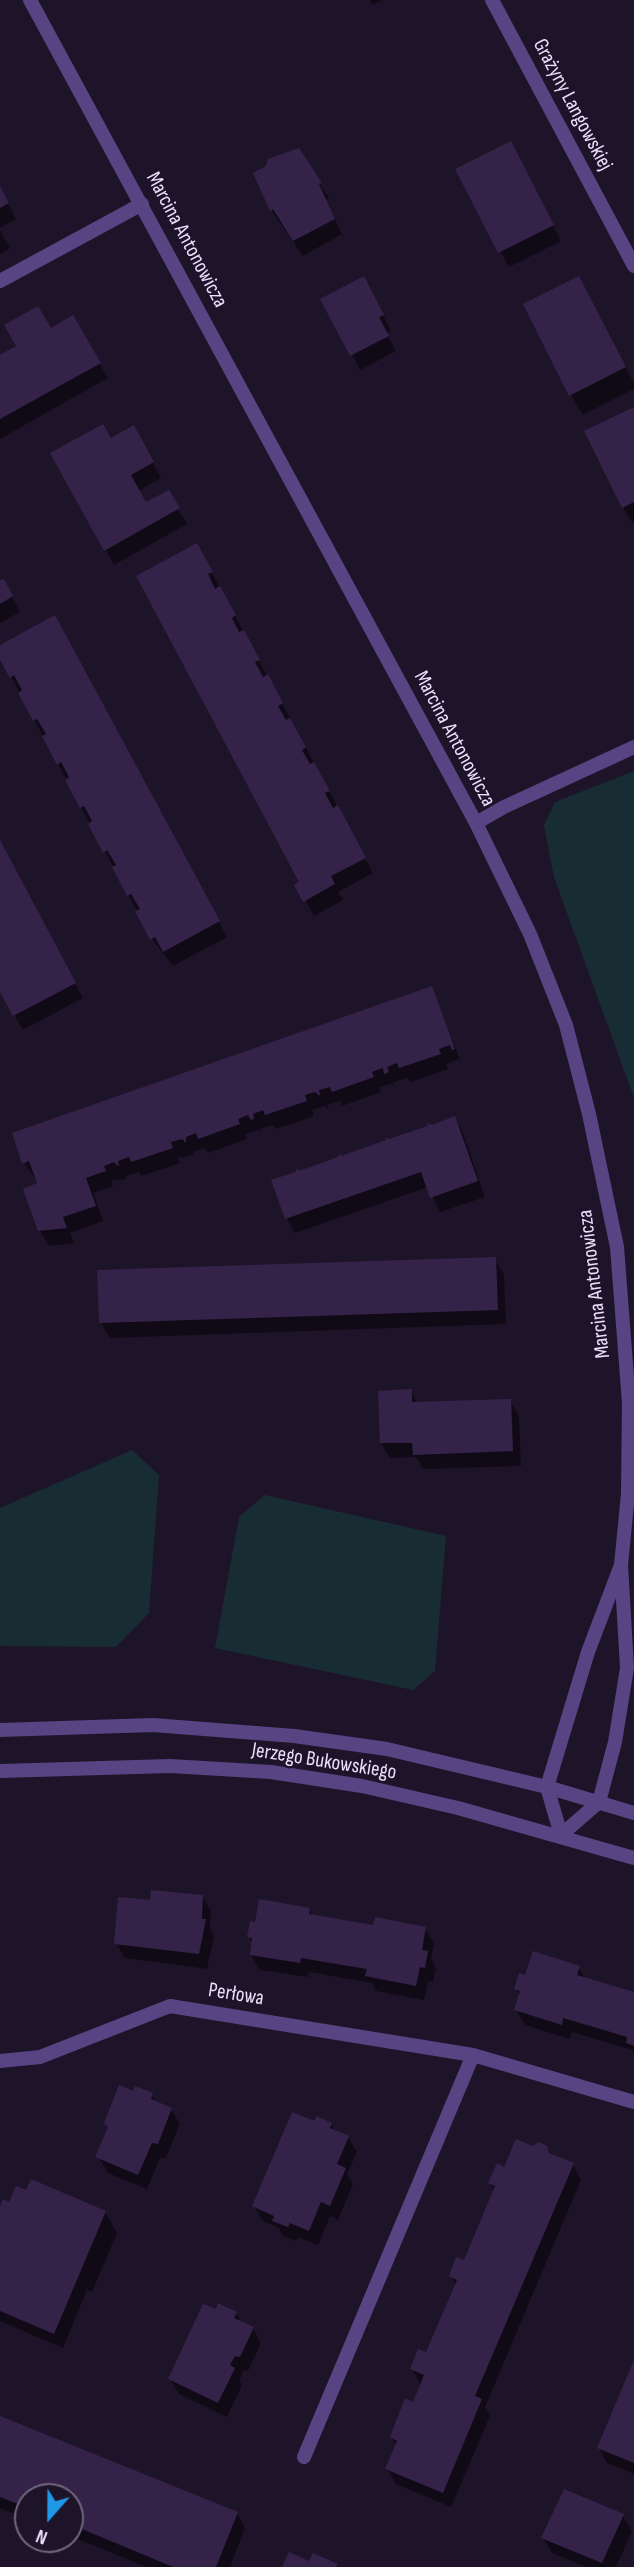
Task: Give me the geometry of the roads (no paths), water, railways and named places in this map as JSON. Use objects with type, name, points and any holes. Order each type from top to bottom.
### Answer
[{"type":"street","name":"Marcina Antonowicza","points":[[30,0],[476,823],[530,934],[566,1025],[589,1114],[617,1247],[629,1403],[628,1494],[621,1565],[627,1668],[615,1742],[599,1802]]},
{"type":"street","name":"Grażyny Langowskiej","points":[[492,0],[634,266]]},
{"type":"street","points":[[0,281],[142,204]]},
{"type":"street","points":[[476,823],[504,807],[634,747]]},
{"type":"street","name":"Marcina Antonowicza","points":[[547,1787],[588,1652],[621,1565]]},
{"type":"street","name":"Jerzego Bukowskiego","points":[[0,1730],[153,1725],[294,1736],[387,1749],[547,1787],[634,1812]]},
{"type":"street","name":"Jerzego Bukowskiego","points":[[0,1772],[170,1766],[271,1772],[362,1786],[561,1835],[634,1858]]},
{"type":"street","points":[[547,1787],[561,1835],[599,1802]]},
{"type":"street","name":"Perłowa","points":[[0,2061],[40,2057],[170,2006],[472,2055],[634,2102]]},
{"type":"street","points":[[304,2457],[472,2055]]}]
